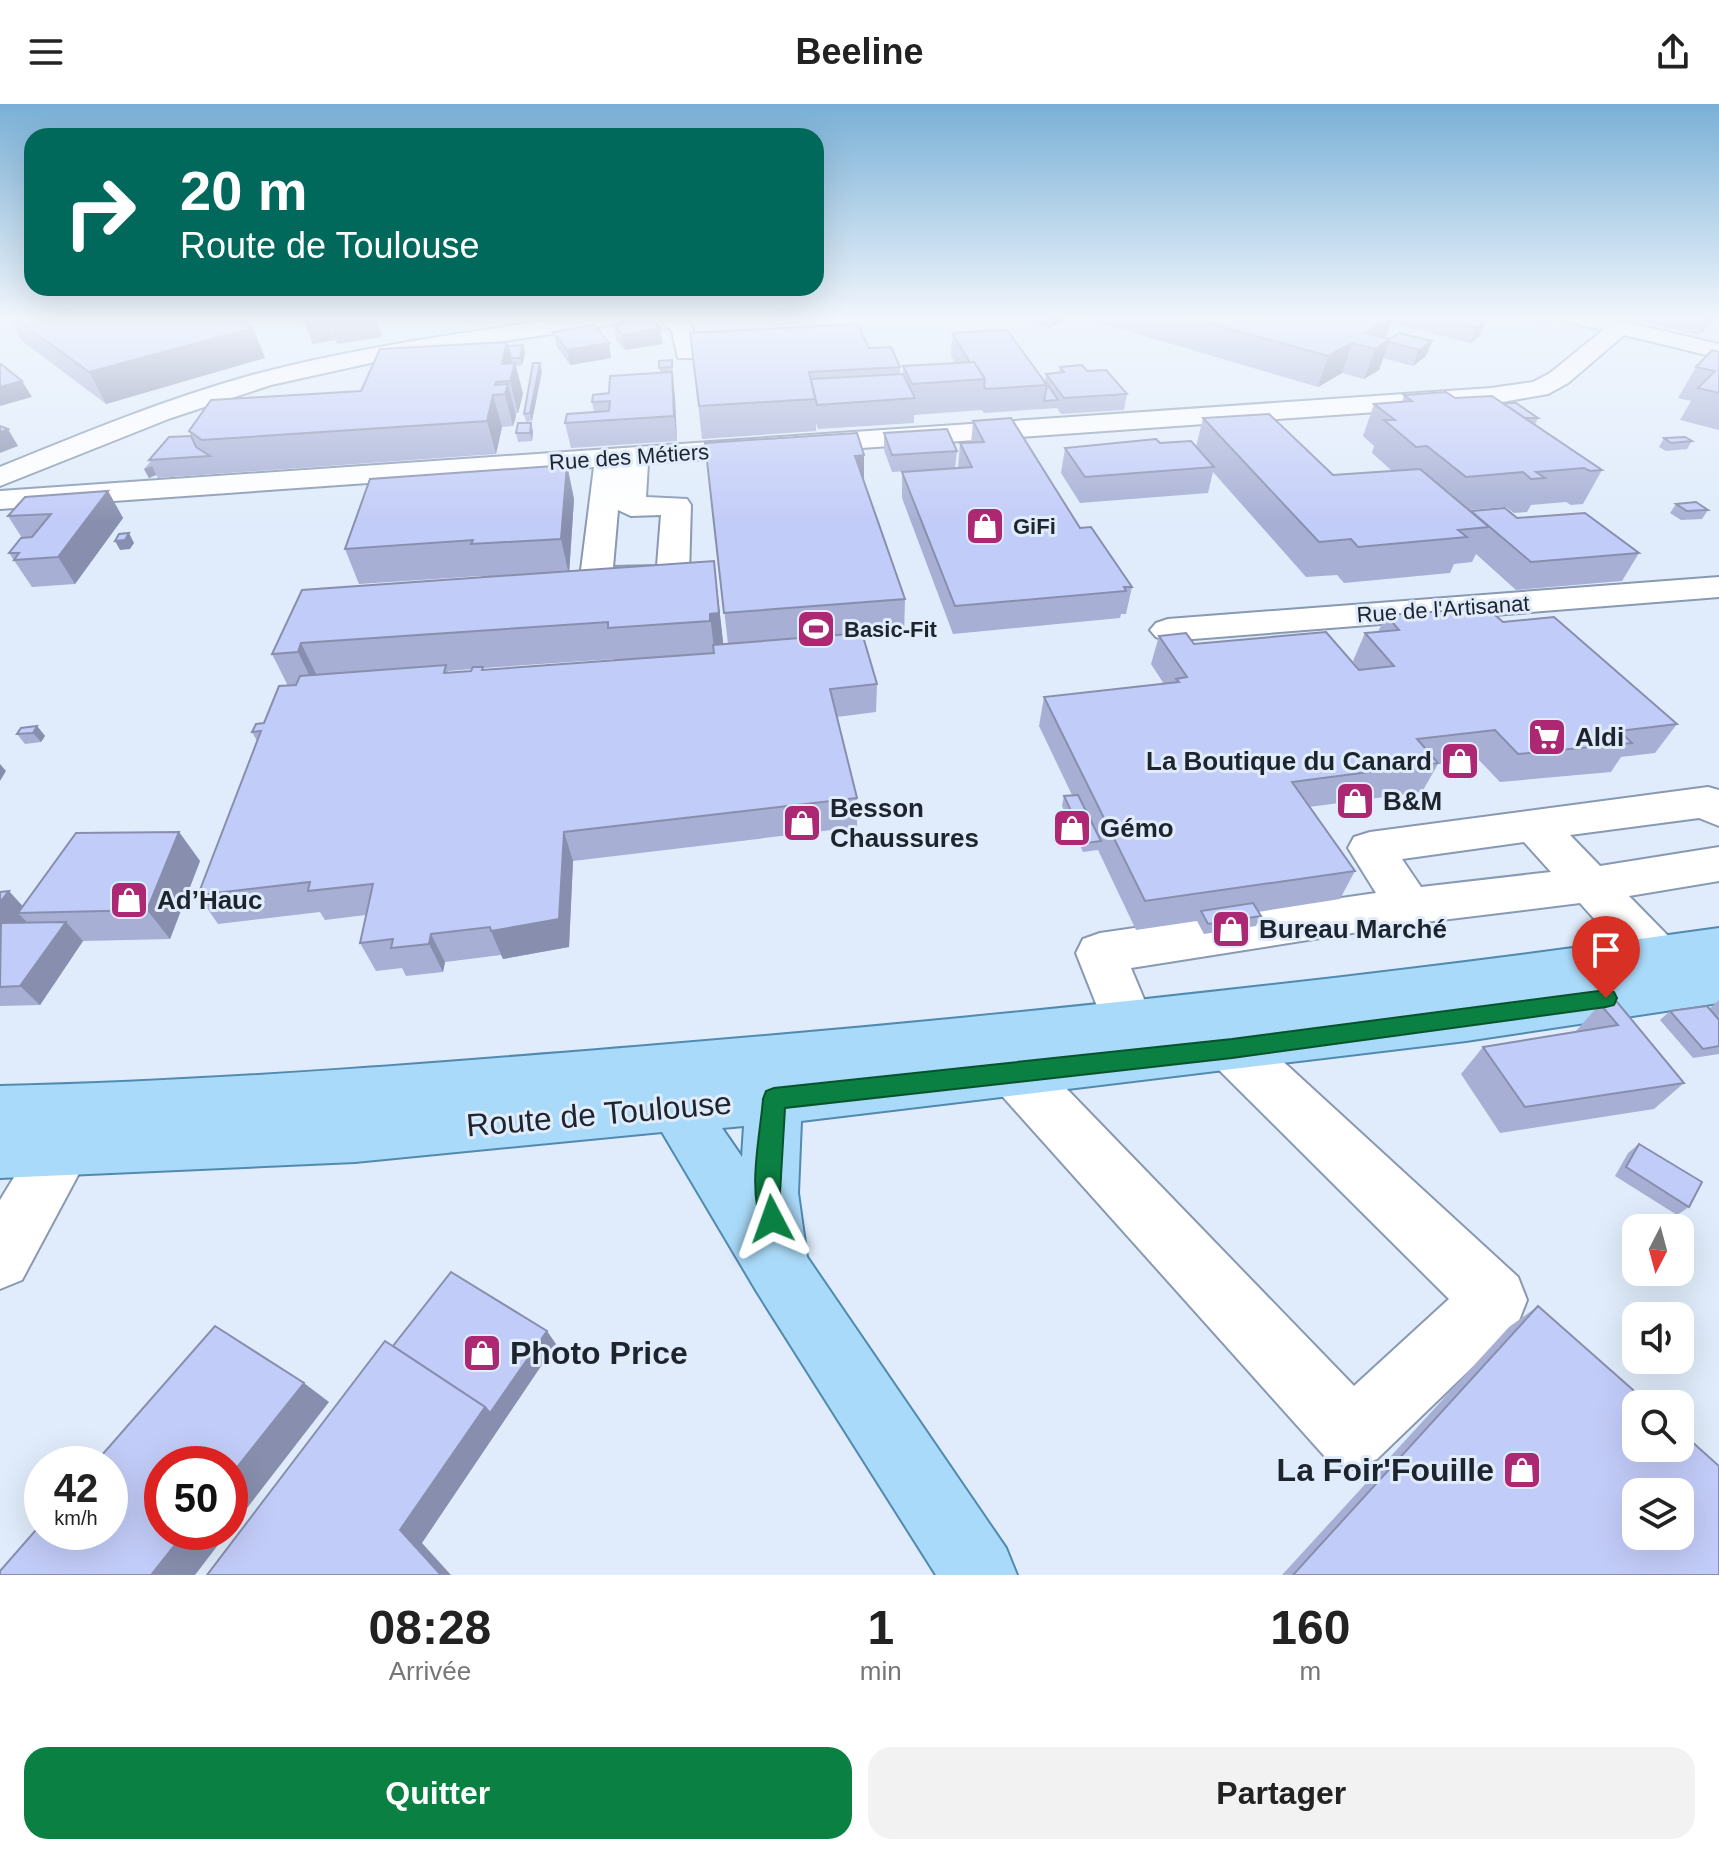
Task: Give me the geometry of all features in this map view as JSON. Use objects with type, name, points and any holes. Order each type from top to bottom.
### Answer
[{"type":"main road","points":[[0,1111],[334,1096],[858,1052],[1445,988],[1719,947]]},
{"type":"main road","name":"Route de Toulouse","points":[[0,1151],[355,1136],[559,1115],[774,1099],[1232,1048],[1466,1019],[1719,982]]},
{"type":"main road","points":[[774,1099],[768,1193],[779,1270]]},
{"type":"main road","points":[[678,1108],[779,1270],[979,1575]]},
{"type":"street","points":[[10,473],[116,430],[243,386]]},
{"type":"street","name":"Rue des Métiers","points":[[0,500],[1491,396],[1545,386]]},
{"type":"street","points":[[677,453],[679,471],[815,460]]},
{"type":"street","points":[[10,473],[58,469]]},
{"type":"street","name":"Rue de l'Artisanat","points":[[1168,630],[1719,587]]},
{"type":"street","points":[[1409,906],[1370,848],[1708,802],[1719,811]]},
{"type":"street","points":[[1534,825],[1658,957]]},
{"type":"street","points":[[1128,1023],[1100,953],[1409,906],[1590,885],[1719,864]]},
{"type":"street","points":[[1014,1071],[1352,1434],[1495,1300],[1232,1048]]},
{"type":"street","points":[[0,1258],[63,1149]]},
{"type":"building","points":[[363,386],[508,386],[505,394],[493,395],[487,421],[202,440],[189,431],[211,400],[361,391]]},
{"type":"building","points":[[529,386],[535,386],[530,413],[524,414]]},
{"type":"building","points":[[609,386],[673,386],[674,416],[565,423],[567,414],[609,411],[610,401],[592,402],[593,395],[609,393]]},
{"type":"building","points":[[696,386],[812,386],[815,399],[699,406]]},
{"type":"building","points":[[813,386],[909,386],[915,398],[817,405]]},
{"type":"building","points":[[984,386],[1037,386],[986,389]]},
{"type":"building","points":[[1047,386],[1048,386],[1058,400],[1044,401]]},
{"type":"building","points":[[1055,386],[1120,386],[1127,394],[1064,398]]},
{"type":"building","points":[[1719,386],[1719,393],[1698,388]]},
{"type":"building","points":[[1446,392],[1455,398],[1492,396],[1602,470],[1584,468],[1536,472],[1545,478],[1531,479],[1523,472],[1466,477],[1427,446],[1416,447],[1384,420],[1395,420],[1374,404],[1412,401],[1404,395]]},
{"type":"building","points":[[1503,403],[1516,403],[1538,418],[1525,418]]},
{"type":"building","points":[[1269,414],[1333,475],[1420,469],[1489,527],[1458,530],[1467,537],[1358,547],[1351,539],[1319,542],[1203,418]]},
{"type":"building","name":"GiFi","points":[[1011,418],[1080,528],[1091,527],[1132,587],[1124,587],[1126,591],[955,606],[902,472],[972,467],[960,443],[984,442],[973,421]]},
{"type":"building","points":[[518,423],[531,423],[530,433],[516,433]]},
{"type":"building","points":[[947,429],[957,451],[892,455],[884,433]]},
{"type":"building","points":[[857,433],[864,455],[855,456],[905,599],[724,613],[705,443]]},
{"type":"building","points":[[191,436],[196,447],[210,456],[149,460],[169,437]]},
{"type":"building","points":[[1685,437],[1692,441],[1671,443],[1664,438]]},
{"type":"building","points":[[1156,439],[1160,443],[1191,441],[1214,467],[1085,477],[1065,448]]},
{"type":"building","points":[[567,465],[561,539],[471,544],[473,540],[345,549],[370,479]]},
{"type":"building","points":[[108,491],[58,557],[14,560],[19,553],[9,553],[21,538],[32,537],[51,514],[8,516],[25,497]]},
{"type":"building","points":[[1696,502],[1708,510],[1687,511],[1676,504]]},
{"type":"building","points":[[1505,508],[1517,518],[1585,513],[1639,553],[1531,562],[1471,511]]},
{"type":"building","points":[[129,533],[125,540],[115,541],[119,534]]},
{"type":"building","points":[[714,561],[719,613],[710,614],[710,621],[608,628],[608,622],[301,643],[298,652],[272,654],[302,590]]},
{"type":"building","points":[[1487,608],[1503,622],[1554,617],[1677,724],[1619,731],[1632,743],[1518,754],[1495,730],[1417,739],[1438,763],[1292,782],[1355,871],[1145,901],[1044,697],[1179,682],[1176,679],[1187,677],[1159,636],[1186,633],[1194,644],[1326,632],[1359,670],[1394,666],[1365,633],[1399,630],[1386,615]]},
{"type":"building","points":[[862,633],[877,684],[830,689],[857,798],[564,832],[559,919],[491,931],[490,927],[431,934],[429,944],[391,948],[393,939],[360,943],[373,884],[308,891],[310,882],[198,895],[261,731],[252,732],[256,724],[264,723],[279,686],[296,685],[300,676],[446,665],[444,673],[471,671],[473,667],[483,667],[482,670],[714,653],[713,645]]},
{"type":"building","points":[[37,726],[33,733],[17,734],[21,728]]},
{"type":"building","points":[[1078,795],[1101,841],[1086,843],[1064,796]]},
{"type":"building","points":[[179,832],[147,910],[18,913],[76,833]]},
{"type":"building","points":[[9,891],[0,902],[0,892]]},
{"type":"building","points":[[1253,903],[1261,916],[1208,924],[1201,911]]},
{"type":"building","points":[[66,922],[20,986],[0,987],[1,923]]},
{"type":"building","points":[[1617,1002],[1684,1083],[1525,1107],[1483,1047],[1618,1025],[1600,1004]]},
{"type":"building","points":[[1707,1006],[1719,1020],[1719,1046],[1703,1049],[1670,1011]]},
{"type":"building","points":[[1639,1144],[1702,1182],[1689,1207],[1626,1167]]},
{"type":"building","name":"Photo Price","points":[[451,1272],[547,1331],[490,1413],[393,1346]]},
{"type":"building","name":"La Foir'Fouille","points":[[1538,1306],[1633,1390],[1622,1390],[1622,1462],[1694,1462],[1694,1444],[1719,1466],[1719,1575],[1293,1575]]},
{"type":"building","points":[[215,1326],[304,1383],[248,1453],[248,1446],[144,1446],[144,1550],[171,1550],[151,1575],[0,1575],[0,1571],[24,1544],[24,1550],[128,1550],[128,1446],[110,1446]]},
{"type":"building","points":[[385,1341],[485,1407],[400,1530],[441,1575],[207,1575],[226,1550],[248,1550],[248,1521]]},
{"type":"place","name":"GiFi","points":[[985,526]]},
{"type":"place","name":"Basic-Fit","points":[[816,629]]},
{"type":"place","name":"Aldi","points":[[1547,737]]},
{"type":"place","name":"La Boutique du Canard","points":[[1460,761]]},
{"type":"place","name":"B&M","points":[[1355,801]]},
{"type":"place","name":"Besson Chaussures","points":[[802,823]]},
{"type":"place","name":"Gémo","points":[[1072,828]]},
{"type":"place","name":"Ad’Hauc","points":[[129,900]]},
{"type":"place","name":"Bureau Marché","points":[[1231,929]]},
{"type":"place","name":"Photo Price","points":[[482,1353]]},
{"type":"place","name":"La Foir'Fouille","points":[[1522,1470]]},
{"type":"route","points":[[772,1219],[768,1193],[774,1099],[1232,1048],[1606,998]]}]
